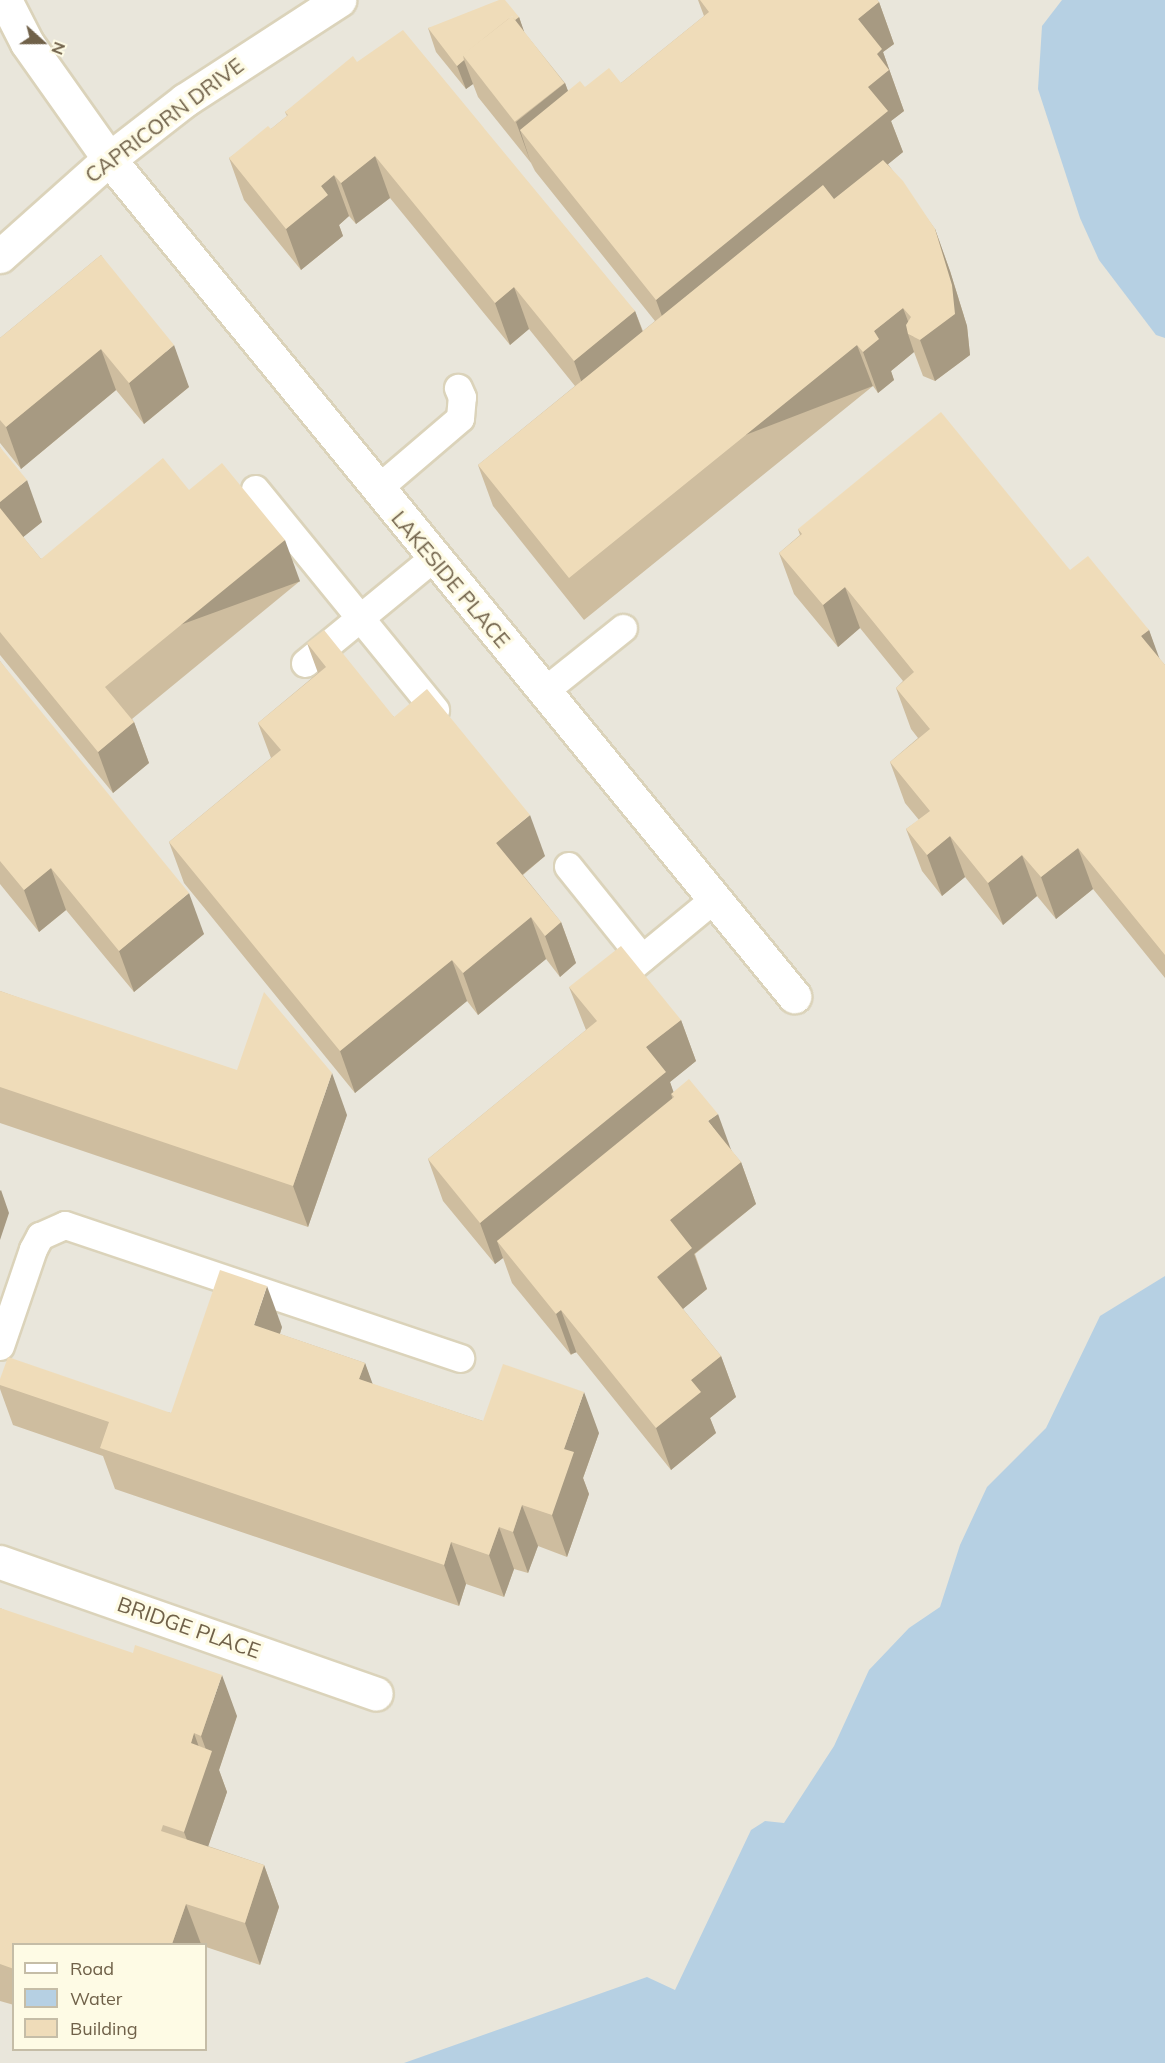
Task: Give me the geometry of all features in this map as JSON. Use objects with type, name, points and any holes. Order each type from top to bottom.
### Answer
[{"type":"street","name":"LAKESIDE PLACE","points":[[5,0],[27,43],[109,159],[433,558],[794,996]]},
{"type":"street","name":"CAPRICORN DRIVE","points":[[0,256],[109,159],[185,99],[339,0]]},
{"type":"street","name":"BRIDGE PLACE","points":[[0,1562],[376,1694]]},
{"type":"lane","points":[[377,489],[460,418],[462,397],[458,388]]},
{"type":"lane","points":[[255,489],[435,710]]},
{"type":"lane","points":[[305,663],[433,558]]},
{"type":"lane","points":[[544,691],[623,628]]},
{"type":"lane","points":[[568,866],[642,958]]},
{"type":"lane","points":[[584,1006],[715,898]]},
{"type":"lane","points":[[0,1346],[33,1249],[40,1236],[65,1226],[460,1358]]},
{"type":"shaded area","points":[[0,0],[1165,0],[1165,2063],[0,2063]]},
{"type":"water","points":[[1062,0],[1165,0],[1165,338],[1156,335],[1099,260],[1080,218],[1038,89],[1042,26]]},
{"type":"water","points":[[1165,1276],[1165,2063],[404,2063],[647,1977],[675,1990],[751,1830],[765,1821],[784,1823],[834,1746],[869,1670],[909,1628],[940,1607],[960,1545],[987,1487],[1046,1428],[1100,1316]]},
{"type":"building","points":[[499,0],[505,0],[519,17],[515,20],[512,16],[463,55],[464,60],[457,66],[428,28]]},
{"type":"building","points":[[700,0],[877,0],[879,2],[858,19],[882,49],[877,54],[889,70],[868,87],[888,111],[656,300],[520,130],[580,81],[585,87],[609,68],[621,83],[709,12]]},
{"type":"building","points":[[512,16],[564,83],[515,122],[462,55]]},
{"type":"building","points":[[403,30],[635,311],[574,361],[514,287],[495,303],[375,156],[341,183],[334,175],[321,186],[328,195],[286,229],[229,158],[268,126],[271,129],[288,115],[285,112],[353,56],[357,62]]},
{"type":"building","points":[[883,160],[903,181],[935,229],[952,285],[955,314],[920,340],[908,334],[906,325],[911,317],[903,308],[874,331],[879,339],[863,352],[857,345],[569,578],[478,465],[823,185],[834,199]]},
{"type":"building","points":[[101,255],[174,345],[129,383],[101,349],[6,427],[0,420],[0,338]]},
{"type":"building","points":[[941,412],[1070,570],[1088,556],[1149,630],[1141,636],[1165,665],[1165,955],[1078,848],[1041,877],[1022,855],[988,883],[950,836],[927,855],[906,829],[930,811],[890,762],[930,729],[896,688],[914,672],[845,587],[823,605],[779,553],[802,534],[798,529]]},
{"type":"building","points":[[0,447],[27,480],[0,502]]},
{"type":"building","points":[[163,458],[189,490],[222,463],[285,540],[105,687],[134,722],[98,752],[0,632],[0,508],[41,559]]},
{"type":"building","points":[[324,630],[394,717],[427,689],[530,815],[496,843],[561,922],[545,936],[531,917],[463,973],[452,960],[340,1051],[169,842],[281,750],[258,723],[326,667],[307,643]]},
{"type":"building","points":[[0,661],[189,893],[119,951],[51,868],[24,890],[0,861]]},
{"type":"building","points":[[621,946],[681,1020],[646,1047],[666,1072],[480,1223],[428,1159],[597,1021],[569,987]]},
{"type":"building","points":[[0,991],[237,1070],[264,992],[332,1073],[293,1186],[0,1087]]},
{"type":"building","points":[[689,1079],[718,1114],[708,1121],[741,1162],[670,1220],[692,1248],[657,1277],[721,1356],[691,1380],[701,1392],[656,1428],[561,1310],[556,1314],[497,1241],[674,1097],[671,1094]]},
{"type":"building","points":[[220,1270],[267,1286],[254,1325],[365,1363],[359,1379],[483,1421],[503,1364],[584,1392],[564,1449],[574,1452],[552,1515],[522,1505],[513,1532],[499,1527],[489,1555],[451,1542],[444,1565],[100,1448],[109,1422],[0,1385],[8,1357],[171,1413]]},
{"type":"building","points":[[0,1608],[133,1653],[135,1645],[222,1675],[201,1736],[194,1733],[191,1743],[212,1751],[184,1832],[163,1825],[161,1831],[264,1865],[245,1923],[186,1904],[172,1943],[12,1943],[12,1968],[0,1964]]}]
